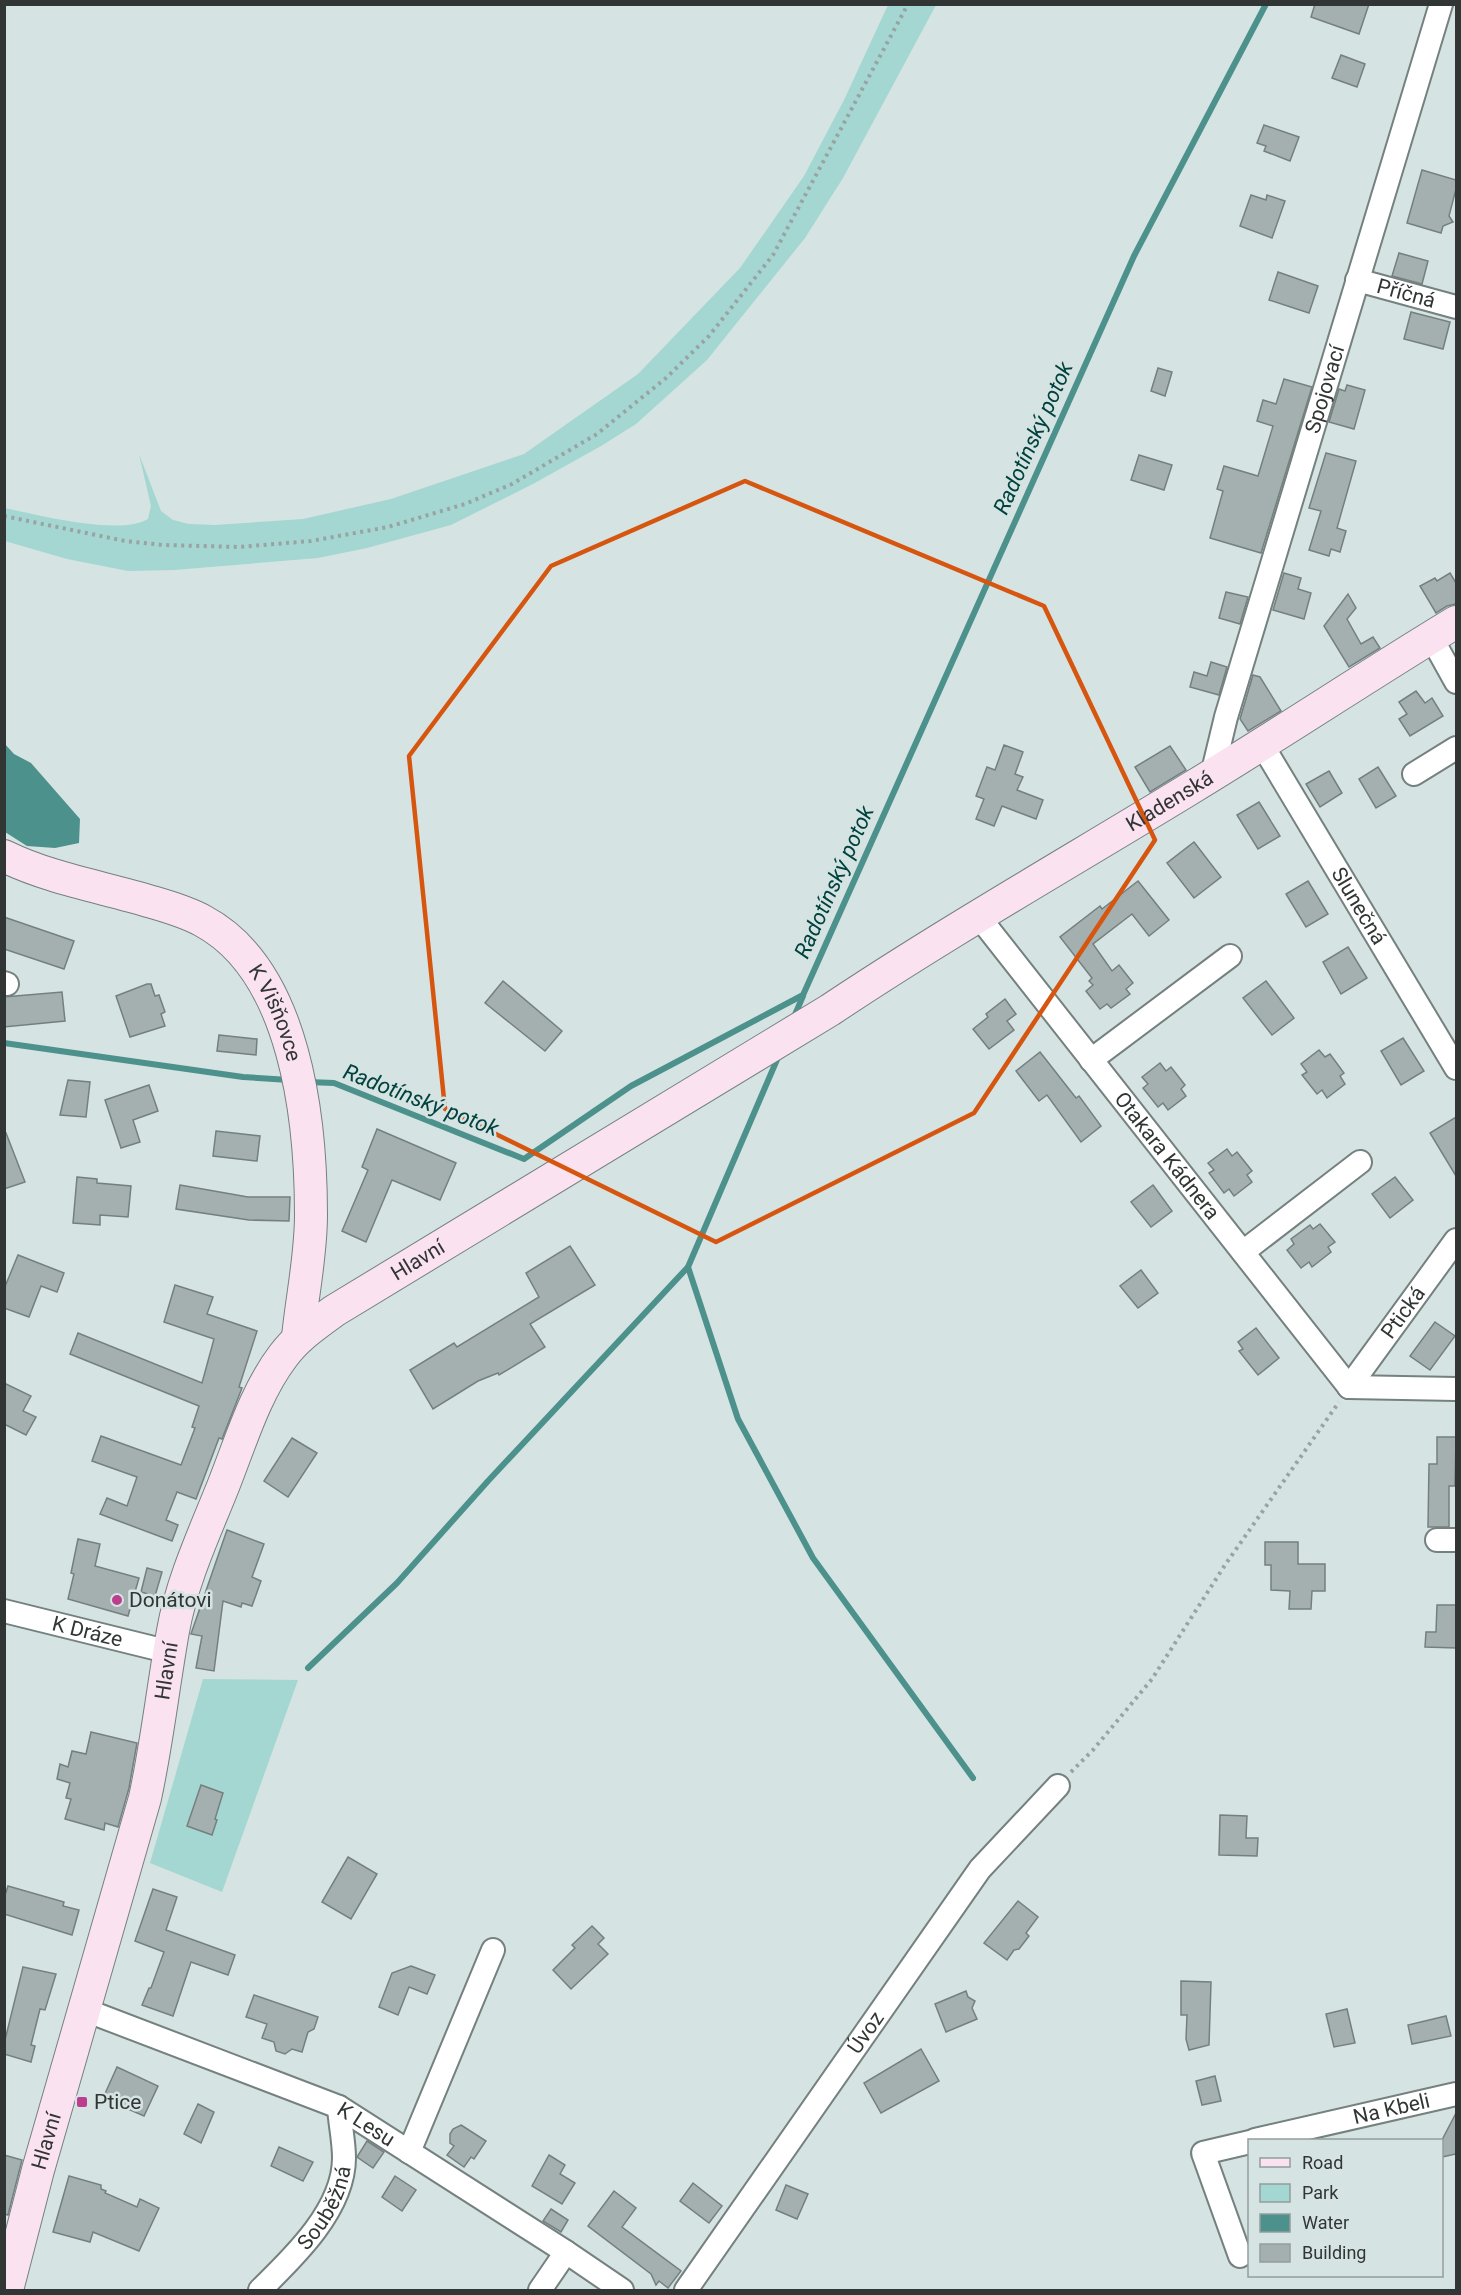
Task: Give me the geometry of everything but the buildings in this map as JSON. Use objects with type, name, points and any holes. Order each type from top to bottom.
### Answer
[{"type":"main road","name":"Kladenská","points":[[906,960],[1212,775],[1444,629]]},
{"type":"main road","name":"K Višňovce","points":[[4,856],[41,872],[158,904],[202,920],[222,934],[236,948],[254,967],[267,986],[281,1018],[292,1053],[303,1107],[306,1137],[311,1216],[298,1337]]},
{"type":"main road","name":"Hlavní","points":[[7,2290],[38,2170],[145,1798],[179,1605],[197,1551],[246,1429],[264,1386],[283,1356],[298,1337],[334,1311],[598,1153],[830,1010],[906,960]]},
{"type":"street","name":"Spojovací","points":[[1212,775],[1226,717],[1441,4]]},
{"type":"street","name":"Příčná","points":[[1357,280],[1456,307]]},
{"type":"street","name":"Kladenská","points":[[1444,629],[1456,682]]},
{"type":"street","name":"Slunečná","points":[[1261,743],[1456,1068]]},
{"type":"street","points":[[1414,774],[1456,748]]},
{"type":"street","name":"Otakara Kádnera","points":[[979,917],[1349,1387]]},
{"type":"street","points":[[1091,1060],[1230,956]]},
{"type":"street","points":[[1243,1252],[1360,1162]]},
{"type":"street","name":"Ptická","points":[[1349,1387],[1456,1240]]},
{"type":"street","points":[[1349,1387],[1456,1389]]},
{"type":"street","name":"K Dráze","points":[[4,1611],[170,1652]]},
{"type":"street","name":"Úvoz","points":[[686,2290],[980,1869],[1058,1786]]},
{"type":"street","points":[[409,2152],[493,1950]]},
{"type":"street","name":"K Lesu","points":[[85,2010],[339,2107],[622,2290]]},
{"type":"street","name":"Na Kbeli","points":[[1259,2139],[1456,2094]]},
{"type":"street","name":"Souběžná","points":[[260,2290],[296,2255],[337,2195],[344,2159],[339,2107]]},
{"type":"street","points":[[1240,2256],[1203,2152],[1248,2142]]},
{"type":"street","points":[[540,2290],[566,2252]]},
{"type":"path","points":[[4,516],[125,541],[163,545],[239,547],[311,541],[388,527],[465,504],[512,484],[597,434],[666,378],[709,336],[773,255],[908,4]]},
{"type":"path","points":[[1058,1786],[1094,1750],[1152,1679],[1225,1565],[1349,1387]]},
{"type":"highlighted area","points":[[745,481],[1044,606],[1155,840],[974,1113],[716,1242],[445,1109],[409,756],[551,566]]},
{"type":"green space","points":[[888,5],[936,5],[843,178],[805,238],[707,360],[636,424],[601,446],[533,484],[451,525],[367,548],[318,558],[174,570],[128,571],[67,559],[5,541],[5,508],[99,525],[135,524],[148,519],[151,506],[139,454],[161,511],[173,520],[189,524],[215,525],[303,519],[391,499],[524,454],[638,374],[740,268],[804,176],[844,100]]},
{"type":"green space","points":[[203,1679],[298,1680],[222,1892],[150,1863]]},
{"type":"water","points":[[4,743],[14,754],[31,763],[80,819],[79,843],[55,848],[27,846],[5,832]]},
{"type":"waterway","name":"Radotínský potok","points":[[308,1082],[334,1083],[524,1159],[631,1086],[803,995],[1134,256],[1266,4]]},
{"type":"waterway","points":[[794,1017],[803,996]]},
{"type":"waterway","name":"Radotínský potok","points":[[4,1043],[243,1077],[289,1080]]},
{"type":"waterway","points":[[779,1055],[688,1267],[738,1419],[813,1558],[973,1778]]},
{"type":"waterway","points":[[308,1668],[397,1583],[488,1481],[688,1267]]},
{"type":"place","name":"Donátovi","points":[[117,1600]]},
{"type":"place","name":"Ptice","points":[[82,2102]]}]
